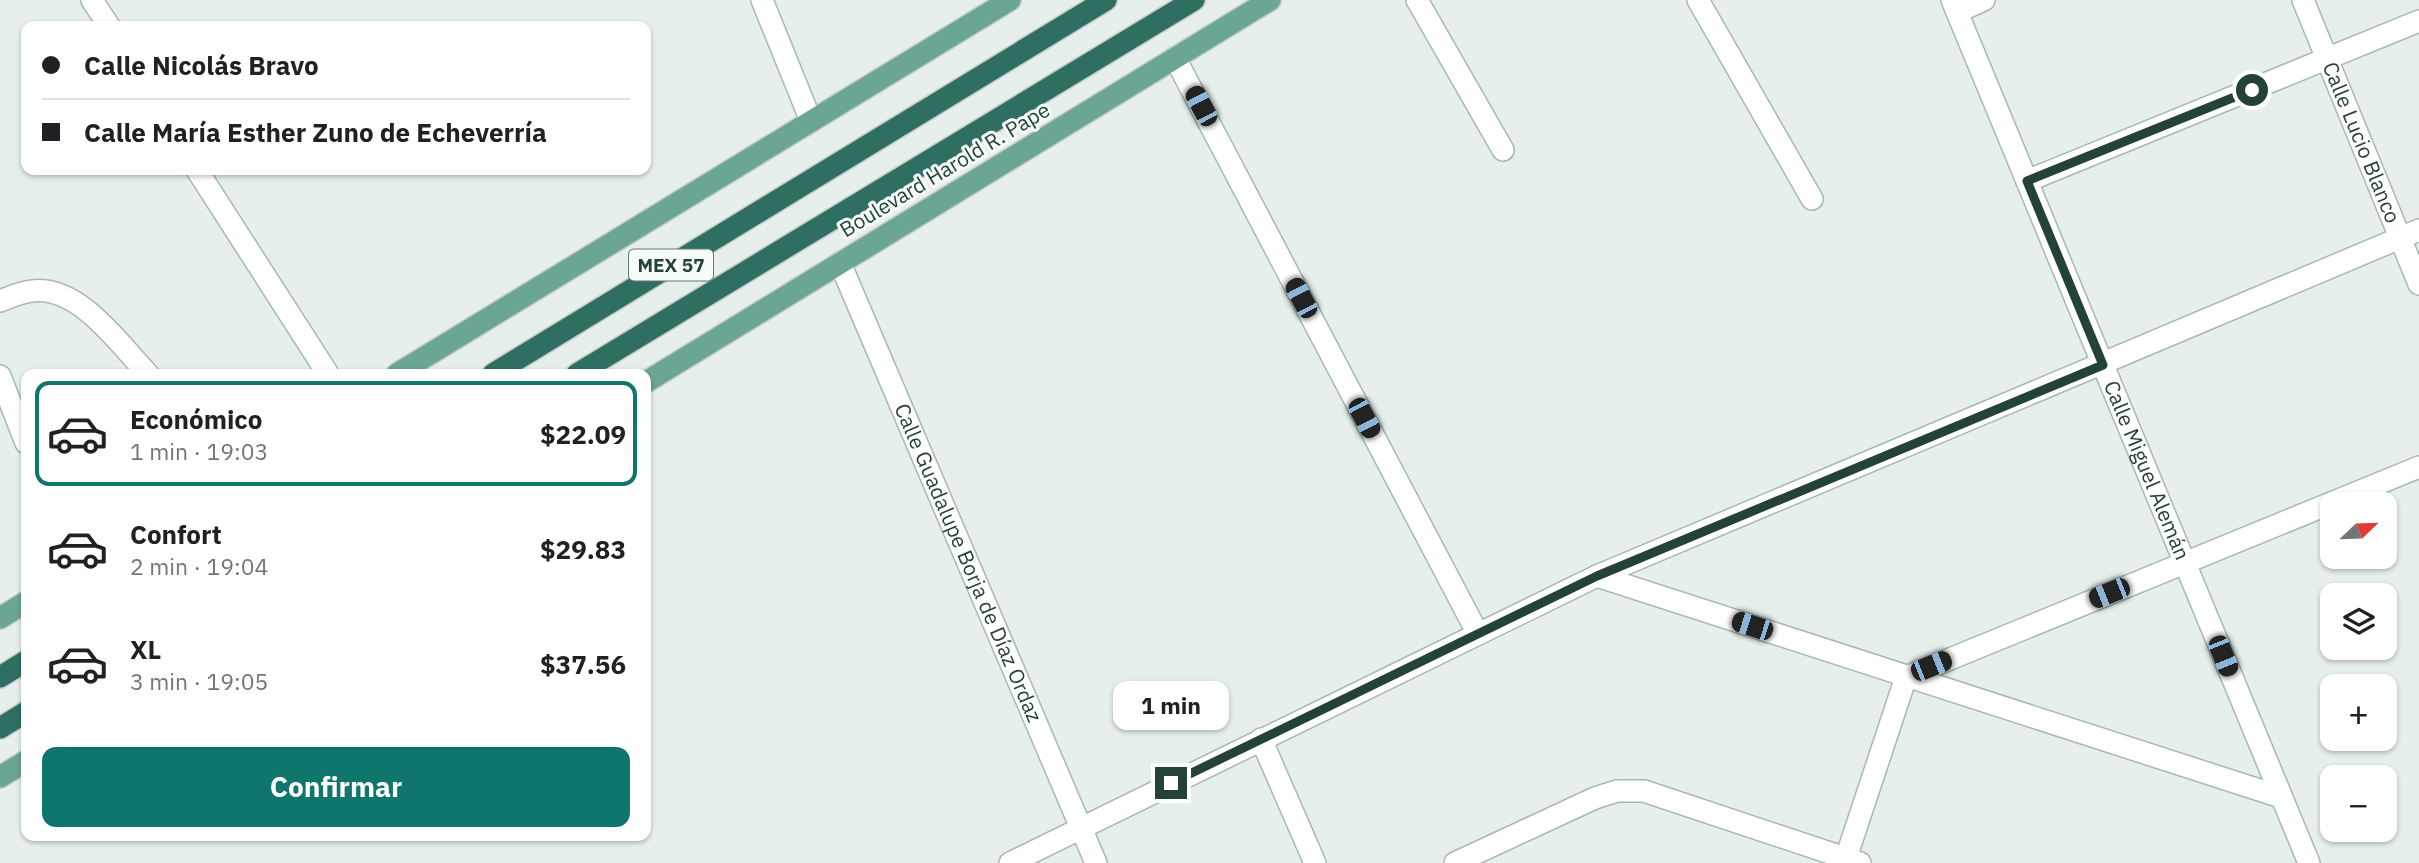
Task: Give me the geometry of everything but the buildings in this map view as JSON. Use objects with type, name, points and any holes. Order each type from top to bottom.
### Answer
[{"type":"highway","name":"MEX 57","points":[[501,369],[1106,0]]},
{"type":"highway","name":"Boulevard Harold R. Pape","points":[[585,369],[1194,0]]},
{"type":"highway","points":[[0,677],[21,664]]},
{"type":"highway","points":[[0,728],[21,715]]},
{"type":"main road","points":[[405,369],[1010,0]]},
{"type":"main road","name":"Boulevard Harold R. Pape","points":[[651,379],[1270,0]]},
{"type":"main road","points":[[0,618],[21,605]]},
{"type":"main road","points":[[0,777],[21,764]]},
{"type":"street","points":[[92,0],[106,21]]},
{"type":"street","points":[[762,0],[811,121]]},
{"type":"street","points":[[1416,0],[1503,150]]},
{"type":"street","points":[[1698,0],[1812,199]]},
{"type":"street","points":[[1954,6],[1984,0]]},
{"type":"street","name":"Calle Lucio Blanco","points":[[2303,0],[2327,60],[2410,234],[2419,284]]},
{"type":"street","name":"Calle Miguel Alemán","points":[[1954,6],[2309,863]]},
{"type":"street","points":[[2027,181],[2419,21]]},
{"type":"street","points":[[1175,58],[1478,634]]},
{"type":"street","points":[[200,175],[325,369]]},
{"type":"street","points":[[1010,863],[1597,576],[2410,234]]},
{"type":"street","name":"Calle Guadalupe Borja de Díaz Ordaz","points":[[840,263],[1096,863]]},
{"type":"street","points":[[0,300],[33,291],[63,294],[84,307],[143,369]]},
{"type":"street","points":[[0,376],[21,430]]},
{"type":"street","points":[[1906,677],[2419,467]]},
{"type":"street","points":[[1597,576],[2281,797]]},
{"type":"street","points":[[1455,863],[1595,798],[1618,791],[1644,791],[1853,861],[1906,677]]},
{"type":"street","points":[[1261,739],[1315,863]]},
{"type":"route","points":[[1171,783],[1597,576],[2103,365],[2027,181],[2252,90]]}]
